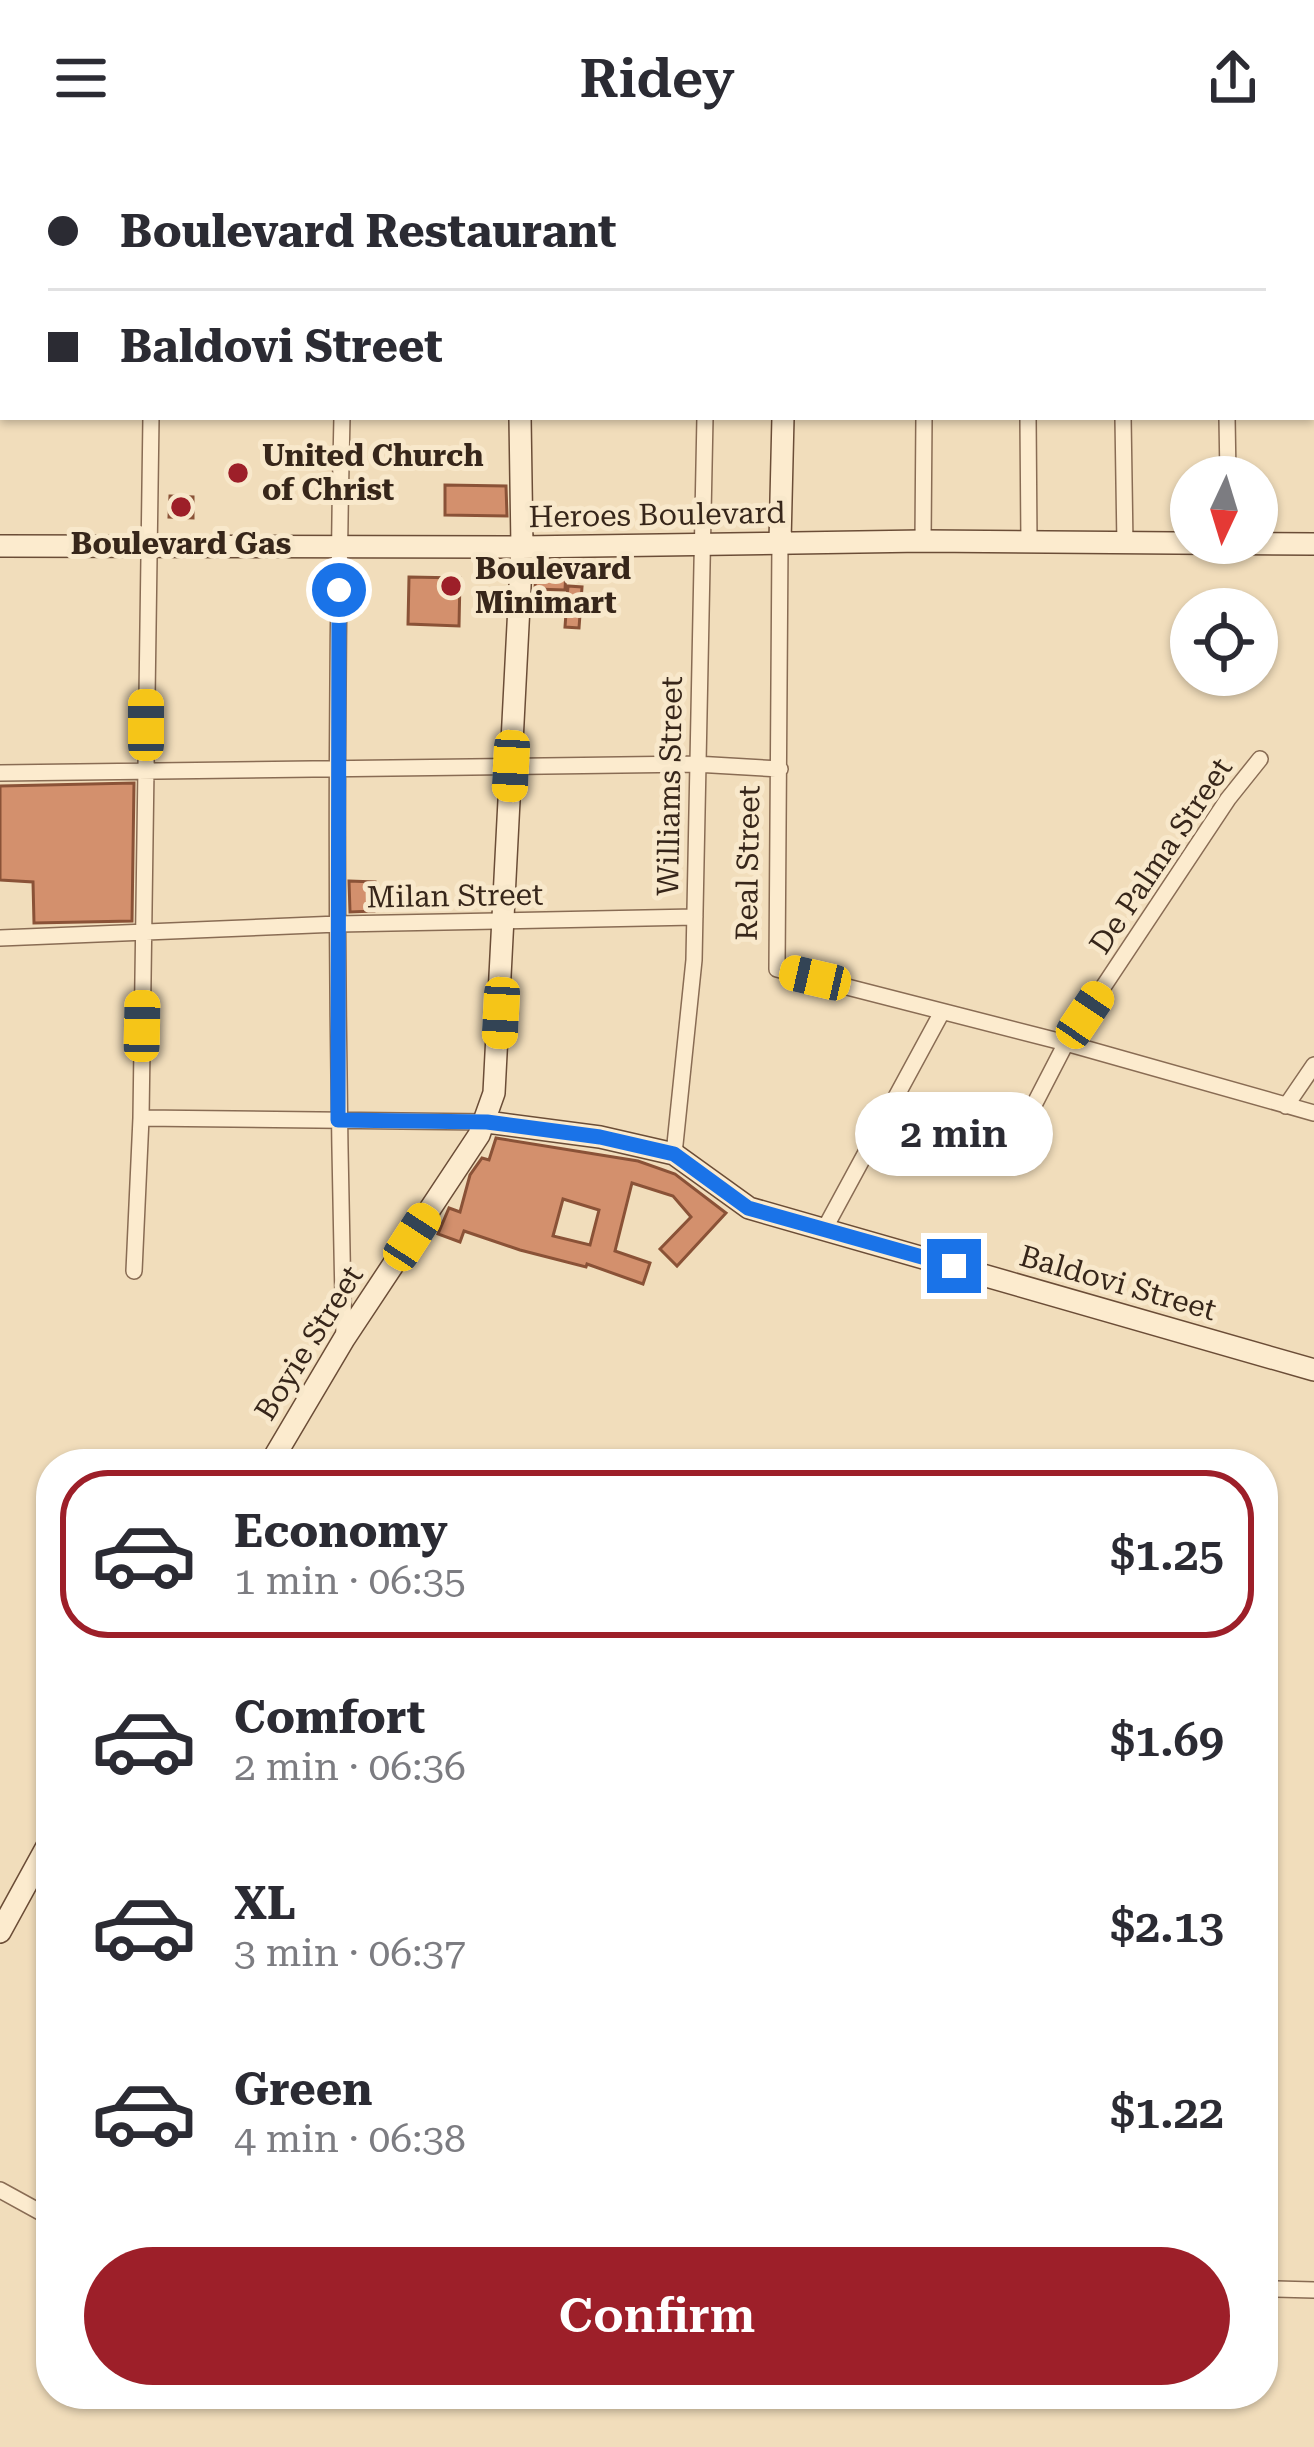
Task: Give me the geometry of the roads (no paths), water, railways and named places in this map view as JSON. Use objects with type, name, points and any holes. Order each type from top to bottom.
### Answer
[{"type":"street","points":[[134,1271],[141,1118],[151,420]]},
{"type":"street","points":[[342,420],[337,766],[344,1339]]},
{"type":"street","name":"Boyie Street","points":[[279,1449],[344,1339],[487,1122],[498,1059],[522,547],[520,420]]},
{"type":"street","name":"Williams Street","points":[[674,1154],[695,917],[704,420]]},
{"type":"street","name":"Real Street","points":[[783,420],[777,969],[1314,1113]]},
{"type":"street","points":[[923,541],[924,420]]},
{"type":"street","points":[[1028,420],[1029,543]]},
{"type":"street","points":[[1123,420],[1125,545]]},
{"type":"street","points":[[1227,420],[1228,456]]},
{"type":"street","name":"Heroes Boulevard","points":[[0,546],[522,547],[923,541],[1170,545]]},
{"type":"street","name":"Heroes Boulevard","points":[[1278,544],[1314,544]]},
{"type":"street","name":"De Palma Street","points":[[1002,1167],[1066,1043],[1228,799],[1260,759]]},
{"type":"street","points":[[0,773],[695,764],[779,770]]},
{"type":"street","name":"Milan Street","points":[[0,938],[338,924],[695,917]]},
{"type":"street","points":[[825,1228],[942,1012]]},
{"type":"street","points":[[1286,1106],[1314,1065]]},
{"type":"street","name":"Baldovi Street","points":[[141,1118],[487,1122],[600,1137],[674,1154],[748,1208],[1314,1370]]},
{"type":"street","points":[[0,1932],[36,1866]]},
{"type":"street","points":[[0,2190],[36,2210]]},
{"type":"street","points":[[1278,2289],[1314,2290]]},
{"type":"place","name":"United Church of Christ","points":[[238,473]]},
{"type":"place","name":"Boulevard Gas","points":[[181,507]]},
{"type":"place","name":"Boulevard Minimart","points":[[451,586]]}]
